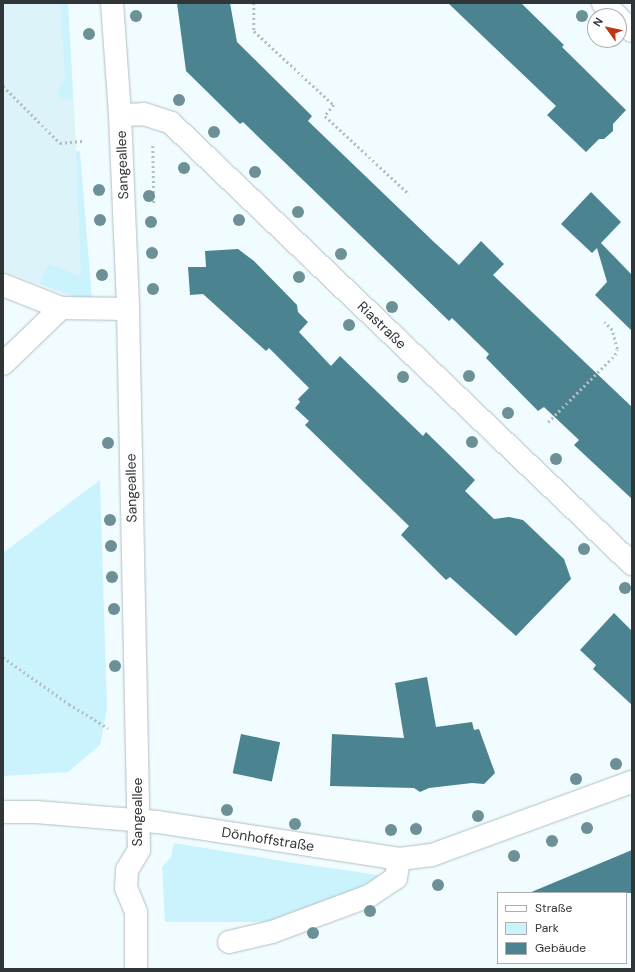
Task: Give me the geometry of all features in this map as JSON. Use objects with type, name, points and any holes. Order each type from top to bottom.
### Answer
[{"type":"street","name":"Sangeallee","points":[[112,3],[120,115],[128,310],[139,850],[128,870],[126,888],[136,912],[136,969]]},
{"type":"street","name":"Riastraße","points":[[120,115],[144,114],[171,123],[632,564]]},
{"type":"street","points":[[3,285],[61,308],[128,310]]},
{"type":"street","points":[[3,364],[61,308]]},
{"type":"street","name":"Dönhoffstraße","points":[[3,812],[36,812],[138,820],[399,859],[432,855],[632,782]]},
{"type":"street","points":[[229,942],[272,932],[369,896],[396,878],[399,859]]},
{"type":"path","points":[[254,3],[254,31],[334,106],[325,116],[409,194]]},
{"type":"path","points":[[3,86],[60,144],[84,141]]},
{"type":"path","points":[[548,422],[616,355],[618,349],[612,330],[604,322]]},
{"type":"path","points":[[3,657],[93,719]]},
{"type":"shaded area","points":[[3,3],[68,3],[85,302],[3,271]]},
{"type":"green space","points":[[60,3],[68,3],[73,99],[61,100],[57,90],[65,79]]},
{"type":"green space","points":[[80,151],[92,299],[81,298],[40,284],[48,264],[81,276],[76,152]]},
{"type":"green space","points":[[100,480],[107,709],[100,745],[68,772],[3,776],[3,553]]},
{"type":"green space","points":[[174,843],[378,875],[376,882],[271,922],[165,922],[162,867],[171,857]]},
{"type":"building","points":[[177,3],[230,3],[237,42],[312,116],[308,121],[435,243],[459,265],[481,241],[504,264],[493,275],[632,407],[632,499],[574,445],[579,440],[544,407],[538,411],[486,358],[489,354],[452,318],[449,321],[243,122],[240,124],[186,71]]},
{"type":"building","points":[[448,3],[521,3],[564,45],[562,47],[626,110],[613,124],[613,131],[604,139],[599,139],[586,152],[547,115],[556,106]]},
{"type":"building","points":[[591,192],[621,222],[601,243],[632,275],[632,331],[595,295],[607,282],[597,248],[592,253],[561,224]]},
{"type":"building","points":[[238,249],[254,261],[297,305],[298,312],[308,322],[299,332],[331,366],[340,356],[423,436],[426,432],[475,480],[465,491],[494,519],[509,517],[523,520],[564,559],[571,579],[516,636],[450,577],[446,580],[401,535],[409,526],[305,425],[309,421],[295,408],[300,402],[298,399],[309,388],[269,348],[266,351],[203,294],[190,295],[188,267],[206,267],[205,251]]},
{"type":"building","points":[[614,613],[632,631],[632,705],[593,669],[596,665],[580,650]]},
{"type":"building","points":[[427,677],[436,727],[472,722],[474,730],[479,729],[495,773],[484,784],[472,783],[429,788],[420,792],[414,788],[330,786],[332,734],[404,738],[395,683]]},
{"type":"building","points":[[241,734],[280,742],[272,781],[233,773]]},
{"type":"building","points":[[632,850],[632,893],[531,892]]}]
